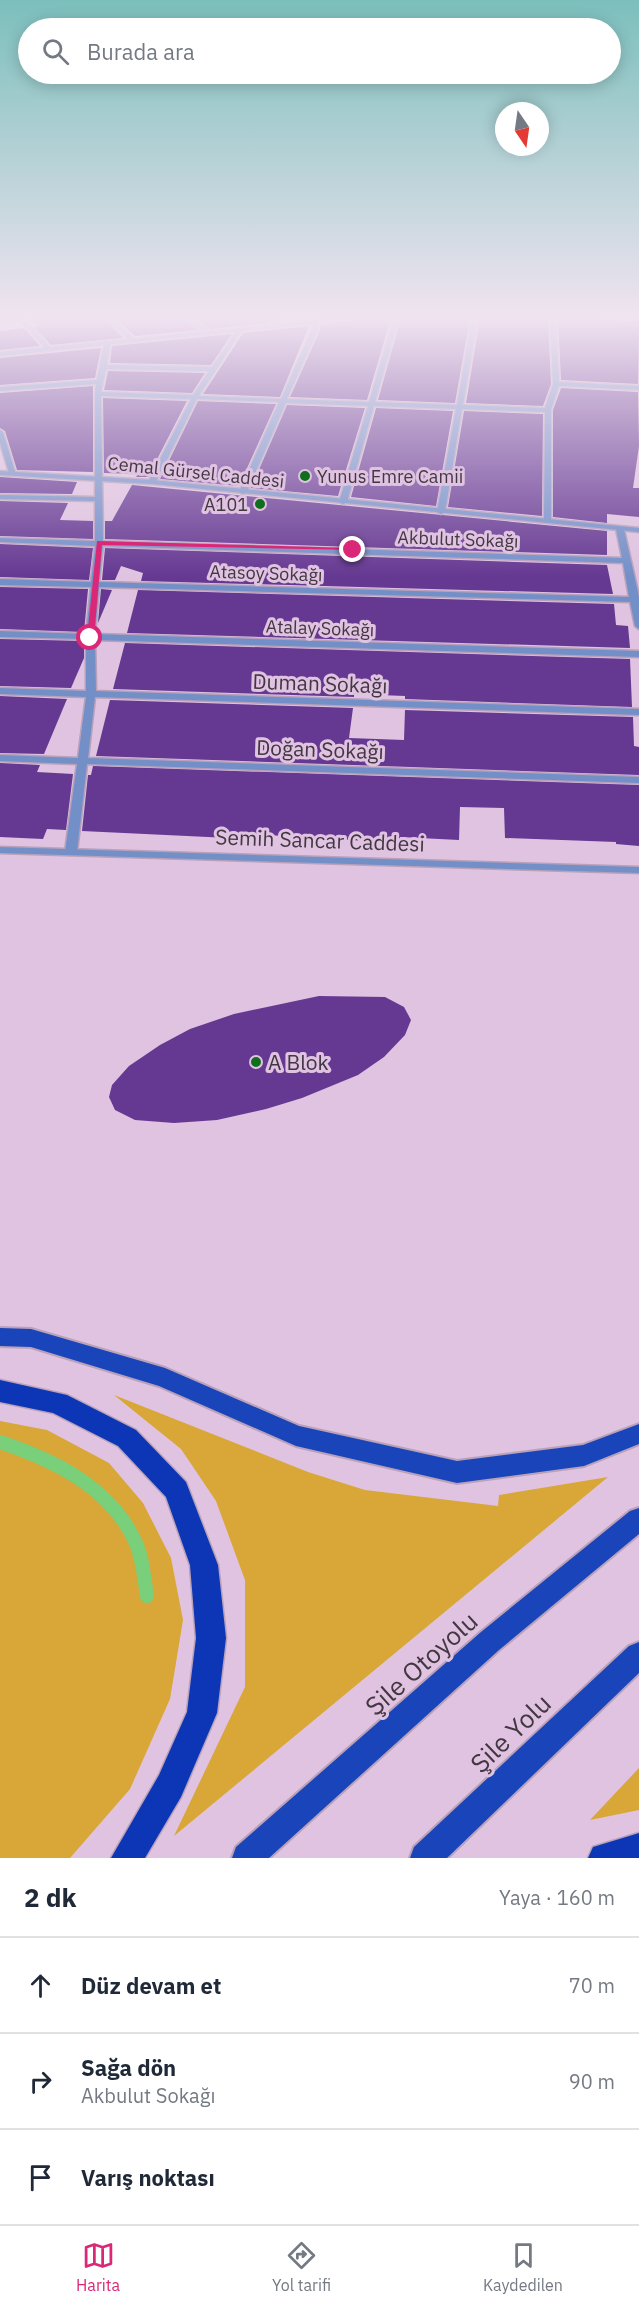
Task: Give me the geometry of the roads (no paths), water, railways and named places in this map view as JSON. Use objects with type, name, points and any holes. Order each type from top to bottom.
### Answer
[{"type":"highway","points":[[0,1337],[31,1338],[165,1378],[296,1436],[457,1472],[584,1455],[639,1434]]},
{"type":"highway","points":[[0,1391],[58,1403],[127,1438],[177,1490],[204,1565],[211,1638],[202,1713],[170,1786],[127,1858]]},
{"type":"highway","name":"Şile Otoyolu","points":[[247,1858],[490,1641],[639,1519]]},
{"type":"highway","name":"Şile Yolu","points":[[425,1858],[639,1655]]},
{"type":"highway","points":[[604,1858],[639,1849]]},
{"type":"street","points":[[71,852],[91,693],[90,638],[97,585],[99,543],[98,405]]},
{"type":"street","points":[[152,482],[192,405]]},
{"type":"street","points":[[243,492],[281,405]]},
{"type":"street","points":[[343,502],[373,405]]},
{"type":"street","points":[[394,405],[548,410]]},
{"type":"street","points":[[548,520],[550,405]]},
{"type":"street","points":[[441,512],[461,407]]},
{"type":"street","points":[[0,432],[13,473]]},
{"type":"street","name":"Cemal Gürsel Caddesi","points":[[0,473],[97,477],[639,530]]},
{"type":"street","points":[[0,497],[98,499]]},
{"type":"street","points":[[620,529],[637,600],[639,626]]},
{"type":"street","name":"Akbulut Sokağı","points":[[0,540],[627,561]]},
{"type":"street","name":"Atasoy Sokağı","points":[[0,582],[637,600]]},
{"type":"street","name":"Atalay Sokağı","points":[[0,634],[639,654]]},
{"type":"street","name":"Duman Sokağı","points":[[0,691],[639,712]]},
{"type":"street","name":"Doğan Sokağı","points":[[0,758],[639,780]]},
{"type":"street","name":"Semih Sancar Caddesi","points":[[0,850],[639,870]]},
{"type":"waterway","points":[[0,1442],[60,1467],[96,1491],[111,1505],[124,1522],[138,1548],[147,1596]]},
{"type":"place","name":"Yunus Emre Camii","points":[[305,476]]},
{"type":"place","name":"A101","points":[[260,504]]},
{"type":"place","name":"A Blok","points":[[256,1062]]}]
